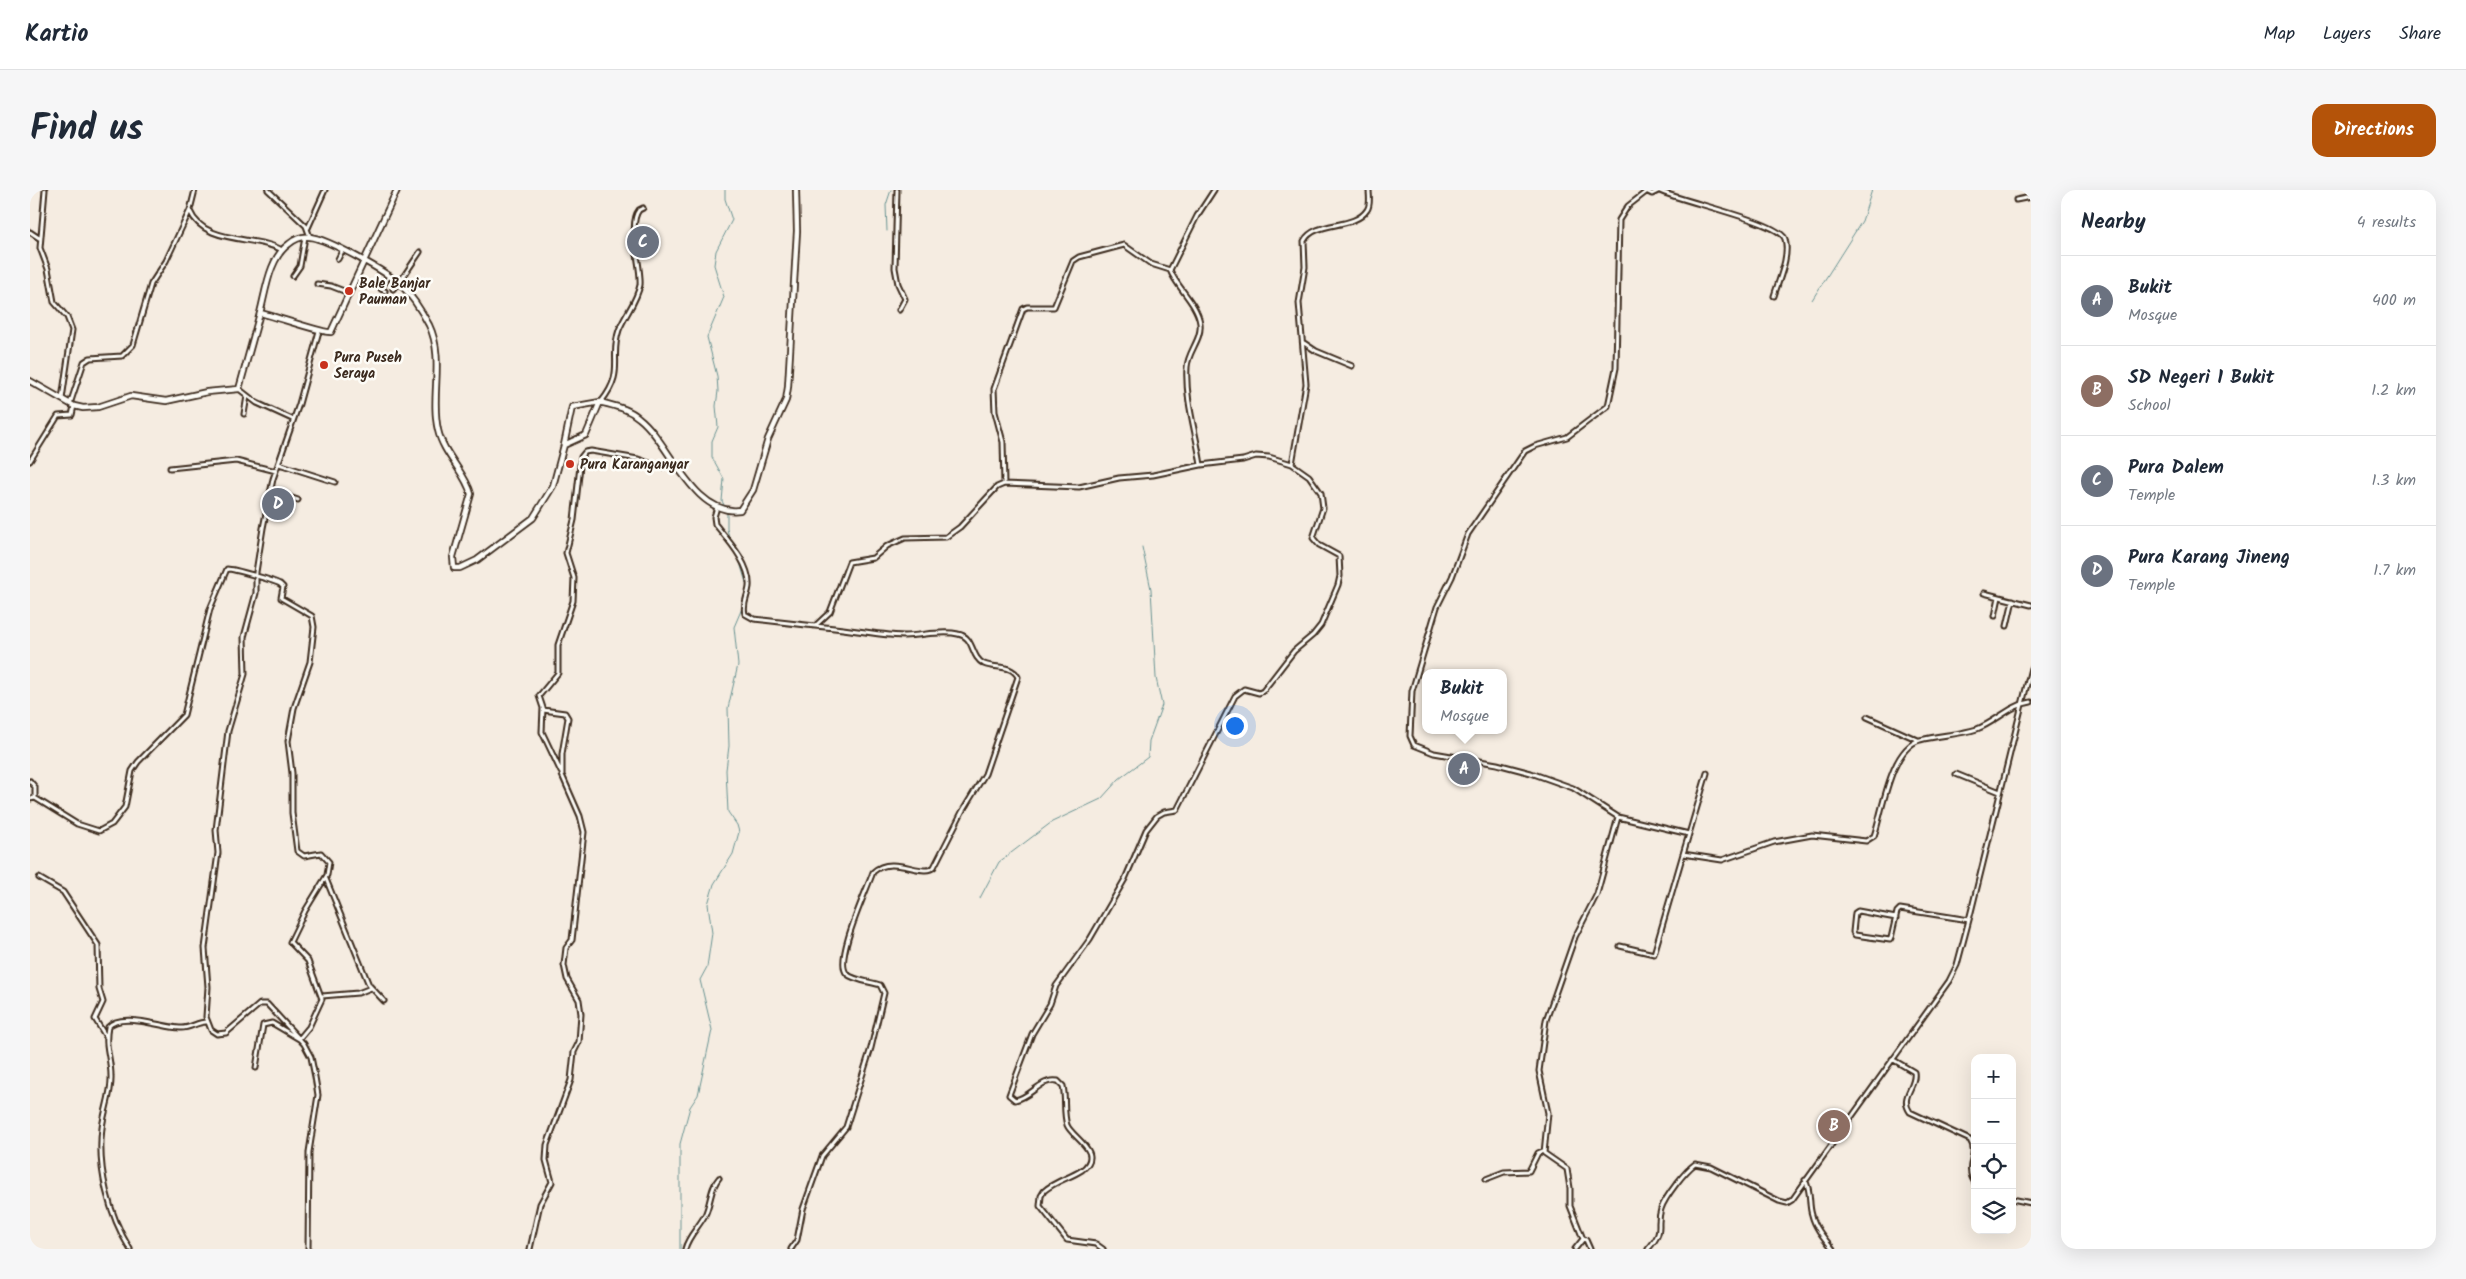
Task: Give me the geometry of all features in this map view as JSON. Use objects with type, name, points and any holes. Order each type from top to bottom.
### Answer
[{"type":"street","points":[[45,190],[40,248],[48,269],[54,302],[67,317],[72,330],[62,399]]},
{"type":"street","points":[[30,461],[58,416],[72,415],[72,405],[84,362],[90,358],[122,356],[133,345],[151,284],[166,261],[190,210],[195,190]]},
{"type":"street","points":[[268,190],[308,228]]},
{"type":"street","points":[[293,276],[300,266],[308,228],[325,190]]},
{"type":"street","points":[[260,312],[307,325],[318,331],[330,332],[365,262],[397,190]]},
{"type":"street","points":[[239,389],[272,268],[283,251],[294,241],[307,237],[322,240],[365,262],[398,283],[430,327],[436,348],[435,410],[440,438],[471,494],[453,557],[454,568],[460,568],[477,560],[533,518],[553,486],[572,407],[600,402],[624,409],[638,416],[649,428],[674,464],[710,502],[717,507],[737,510],[743,508],[748,501],[768,439],[786,400],[797,231],[796,190]]},
{"type":"street","points":[[897,190],[895,268],[905,299],[900,310]]},
{"type":"street","points":[[1170,270],[1197,216],[1214,190]]},
{"type":"street","points":[[1292,464],[1306,384],[1304,342],[1299,303],[1306,267],[1304,241],[1311,234],[1355,219],[1365,212],[1369,206],[1369,190]]},
{"type":"street","points":[[1689,834],[1618,817],[1573,788],[1553,781],[1497,764],[1421,749],[1414,745],[1410,738],[1410,706],[1416,672],[1437,606],[1452,577],[1468,534],[1487,505],[1528,449],[1567,437],[1608,406],[1614,385],[1616,368],[1619,220],[1628,206],[1645,191],[1652,194],[1660,190],[1681,200],[1755,221],[1782,233],[1786,241],[1785,253],[1774,296]]},
{"type":"street","points":[[2016,200],[2031,197]]},
{"type":"street","points":[[564,445],[586,435],[600,402],[615,379],[618,336],[639,288],[640,275],[635,247],[636,212],[643,208]]},
{"type":"street","points":[[190,210],[195,221],[205,228],[238,239],[268,244],[283,251]]},
{"type":"street","points":[[30,232],[40,238]]},
{"type":"street","points":[[1004,484],[1003,442],[995,412],[994,389],[1023,309],[1027,307],[1054,307],[1073,261],[1079,257],[1121,245],[1128,246],[1151,264],[1170,270],[1192,305],[1200,324],[1197,342],[1188,358],[1187,370],[1188,402],[1198,441],[1200,465]]},
{"type":"street","points":[[338,259],[342,251]]},
{"type":"street","points":[[393,289],[420,252]]},
{"type":"street","points":[[385,292],[381,289],[389,276]]},
{"type":"street","points":[[317,284],[339,289],[349,294]]},
{"type":"street","points":[[308,1249],[310,1219],[308,1192],[309,1152],[318,1095],[311,1058],[299,1039],[269,1006],[263,1004],[223,1034],[215,1033],[206,1022],[208,987],[204,948],[218,853],[216,830],[228,726],[245,674],[244,637],[256,593],[256,577],[271,491],[292,419],[299,404],[318,331]]},
{"type":"street","points":[[1304,342],[1316,351],[1352,366]]},
{"type":"street","points":[[30,381],[72,405],[94,408],[131,396],[166,400],[239,389],[247,396],[292,419]]},
{"type":"street","points":[[244,414],[247,396]]},
{"type":"street","points":[[530,1249],[540,1204],[552,1182],[546,1160],[547,1145],[570,1080],[574,1052],[580,1034],[579,1000],[567,979],[564,965],[566,948],[572,940],[584,832],[580,816],[543,736],[543,710],[540,693],[558,673],[558,645],[573,600],[574,578],[566,553],[574,520],[581,457],[585,452],[591,452],[638,459],[661,467],[674,464]]},
{"type":"street","points":[[815,626],[830,612],[849,562],[873,558],[887,546],[906,538],[946,537],[960,527],[998,487],[1004,484],[1079,487],[1119,478],[1153,475],[1200,465],[1261,456],[1292,464],[1310,476],[1323,498],[1323,508],[1314,534],[1314,540],[1319,546],[1339,556],[1340,576],[1329,608],[1313,635],[1294,650],[1263,691],[1259,693],[1244,689],[1239,692],[1177,810],[1164,812],[1157,816],[1146,830],[1125,879],[1090,939],[1056,986],[1050,1004],[1032,1034],[1009,1092],[1010,1098],[1015,1100],[1026,1096],[1044,1082],[1058,1081],[1063,1086],[1068,1127],[1087,1147],[1089,1153],[1088,1160],[1083,1169],[1044,1191],[1041,1196],[1040,1206],[1067,1240],[1096,1244],[1103,1249]]},
{"type":"street","points":[[170,468],[236,461],[276,471]]},
{"type":"street","points":[[279,464],[336,482]]},
{"type":"street","points":[[271,491],[298,500]]},
{"type":"street","points":[[717,507],[714,517],[715,524],[744,564],[748,577],[745,614],[754,619],[903,636],[957,634],[966,637],[971,643],[976,659],[985,664],[1016,671],[1018,677],[986,774],[962,812],[934,867],[928,870],[890,864],[873,872],[846,946],[844,969],[851,977],[880,985],[884,993],[870,1048],[846,1127],[822,1156],[803,1209],[797,1240],[791,1249]]},
{"type":"street","points":[[30,799],[35,798],[86,827],[99,831],[112,824],[127,802],[135,766],[184,715],[208,615],[225,572],[233,569],[282,585],[281,598],[313,619],[310,662],[294,708],[288,741],[292,773],[292,813],[296,837],[295,846],[297,851],[304,856],[318,853],[326,856],[329,866],[326,878],[304,911],[290,942],[308,960],[322,996],[309,1027],[299,1039]]},
{"type":"street","points":[[1984,593],[2031,605]]},
{"type":"street","points":[[1995,616],[2000,597]]},
{"type":"street","points":[[2006,626],[2013,600]]},
{"type":"street","points":[[1648,1249],[1660,1233],[1660,1212],[1664,1203],[1689,1169],[1695,1164],[1711,1167],[1784,1202],[1792,1200],[1954,973],[1969,920],[2031,668]]},
{"type":"street","points":[[1683,854],[1722,860],[1774,842],[1812,836],[1866,842],[1874,836],[1884,794],[1903,754],[1919,740],[1977,728],[2022,704],[2031,702]]},
{"type":"street","points":[[543,710],[565,713],[568,718],[562,754],[562,775]]},
{"type":"street","points":[[1866,717],[1919,740]]},
{"type":"street","points":[[1620,946],[1654,954],[1706,773]]},
{"type":"street","points":[[1956,774],[2000,792]]},
{"type":"street","points":[[30,781],[35,787],[35,798]]},
{"type":"street","points":[[1590,1249],[1586,1240],[1583,1239],[1570,1206],[1567,1169],[1546,1156],[1543,1151],[1548,1125],[1548,1113],[1539,1071],[1546,1020],[1575,937],[1597,894],[1618,817]]},
{"type":"street","points":[[39,878],[63,892],[98,945],[100,957],[99,989],[103,1002],[95,1019],[106,1037]]},
{"type":"street","points":[[326,878],[371,988],[384,1001]]},
{"type":"street","points":[[1896,918],[1858,911],[1855,913],[1853,932],[1856,935],[1888,941],[1891,938],[1896,918],[1898,910],[1902,909],[1969,920]]},
{"type":"street","points":[[322,996],[358,993],[371,988]]},
{"type":"street","points":[[130,1249],[112,1215],[106,1186],[101,1133],[112,1076],[106,1047],[108,1027],[115,1022],[141,1020],[183,1028],[206,1022]]},
{"type":"street","points":[[256,1068],[262,1028],[265,1024],[272,1024],[299,1039]]},
{"type":"street","points":[[1892,1059],[1914,1072],[1915,1079],[1906,1096],[1907,1107],[1910,1112],[1970,1140],[1972,1144]]},
{"type":"street","points":[[1486,1179],[1504,1172],[1529,1171],[1538,1152],[1543,1151]]},
{"type":"street","points":[[1971,1161],[1969,1170],[1971,1174]]},
{"type":"street","points":[[685,1249],[691,1235],[706,1214],[715,1183],[719,1178]]},
{"type":"street","points":[[1805,1180],[1810,1191],[1811,1214],[1818,1229],[1833,1249]]},
{"type":"street","points":[[2016,1200],[2031,1203]]},
{"type":"street","points":[[1575,1249],[1583,1239]]},
{"type":"waterway","points":[[725,190],[725,199],[732,220],[716,251],[714,265],[724,297],[707,337],[717,376],[718,391],[716,406],[718,427],[712,441],[712,457],[724,479],[722,501],[725,507]]},
{"type":"waterway","points":[[887,231],[886,205],[891,190]]},
{"type":"waterway","points":[[1812,300],[1862,221],[1872,190]]},
{"type":"waterway","points":[[727,511],[727,529],[730,541]]},
{"type":"waterway","points":[[980,898],[999,862],[1052,822],[1101,799],[1119,779],[1148,757],[1149,741],[1162,705],[1156,678],[1151,589],[1142,547]]},
{"type":"waterway","points":[[738,556],[747,586],[746,593]]},
{"type":"waterway","points":[[680,1249],[680,1144],[690,1107],[698,1095],[712,1030],[700,980],[707,967],[712,933],[708,904],[714,884],[733,854],[739,832],[737,825],[728,812],[726,770],[729,746],[728,708],[738,665],[734,627],[743,606]]},
{"type":"place","name":"Pura Dalem","points":[[643,242]]},
{"type":"place","name":"Bale Banjar Pauman","points":[[349,291]]},
{"type":"place","name":"Pura Puseh Seraya","points":[[324,365]]},
{"type":"place","name":"Pura Karanganyar","points":[[570,464]]},
{"type":"place","name":"Pura Karang Jineng","points":[[278,504]]},
{"type":"place","name":"Bukit","points":[[1464,769]]},
{"type":"place","name":"SD Negeri 1 Bukit","points":[[1834,1126]]}]
